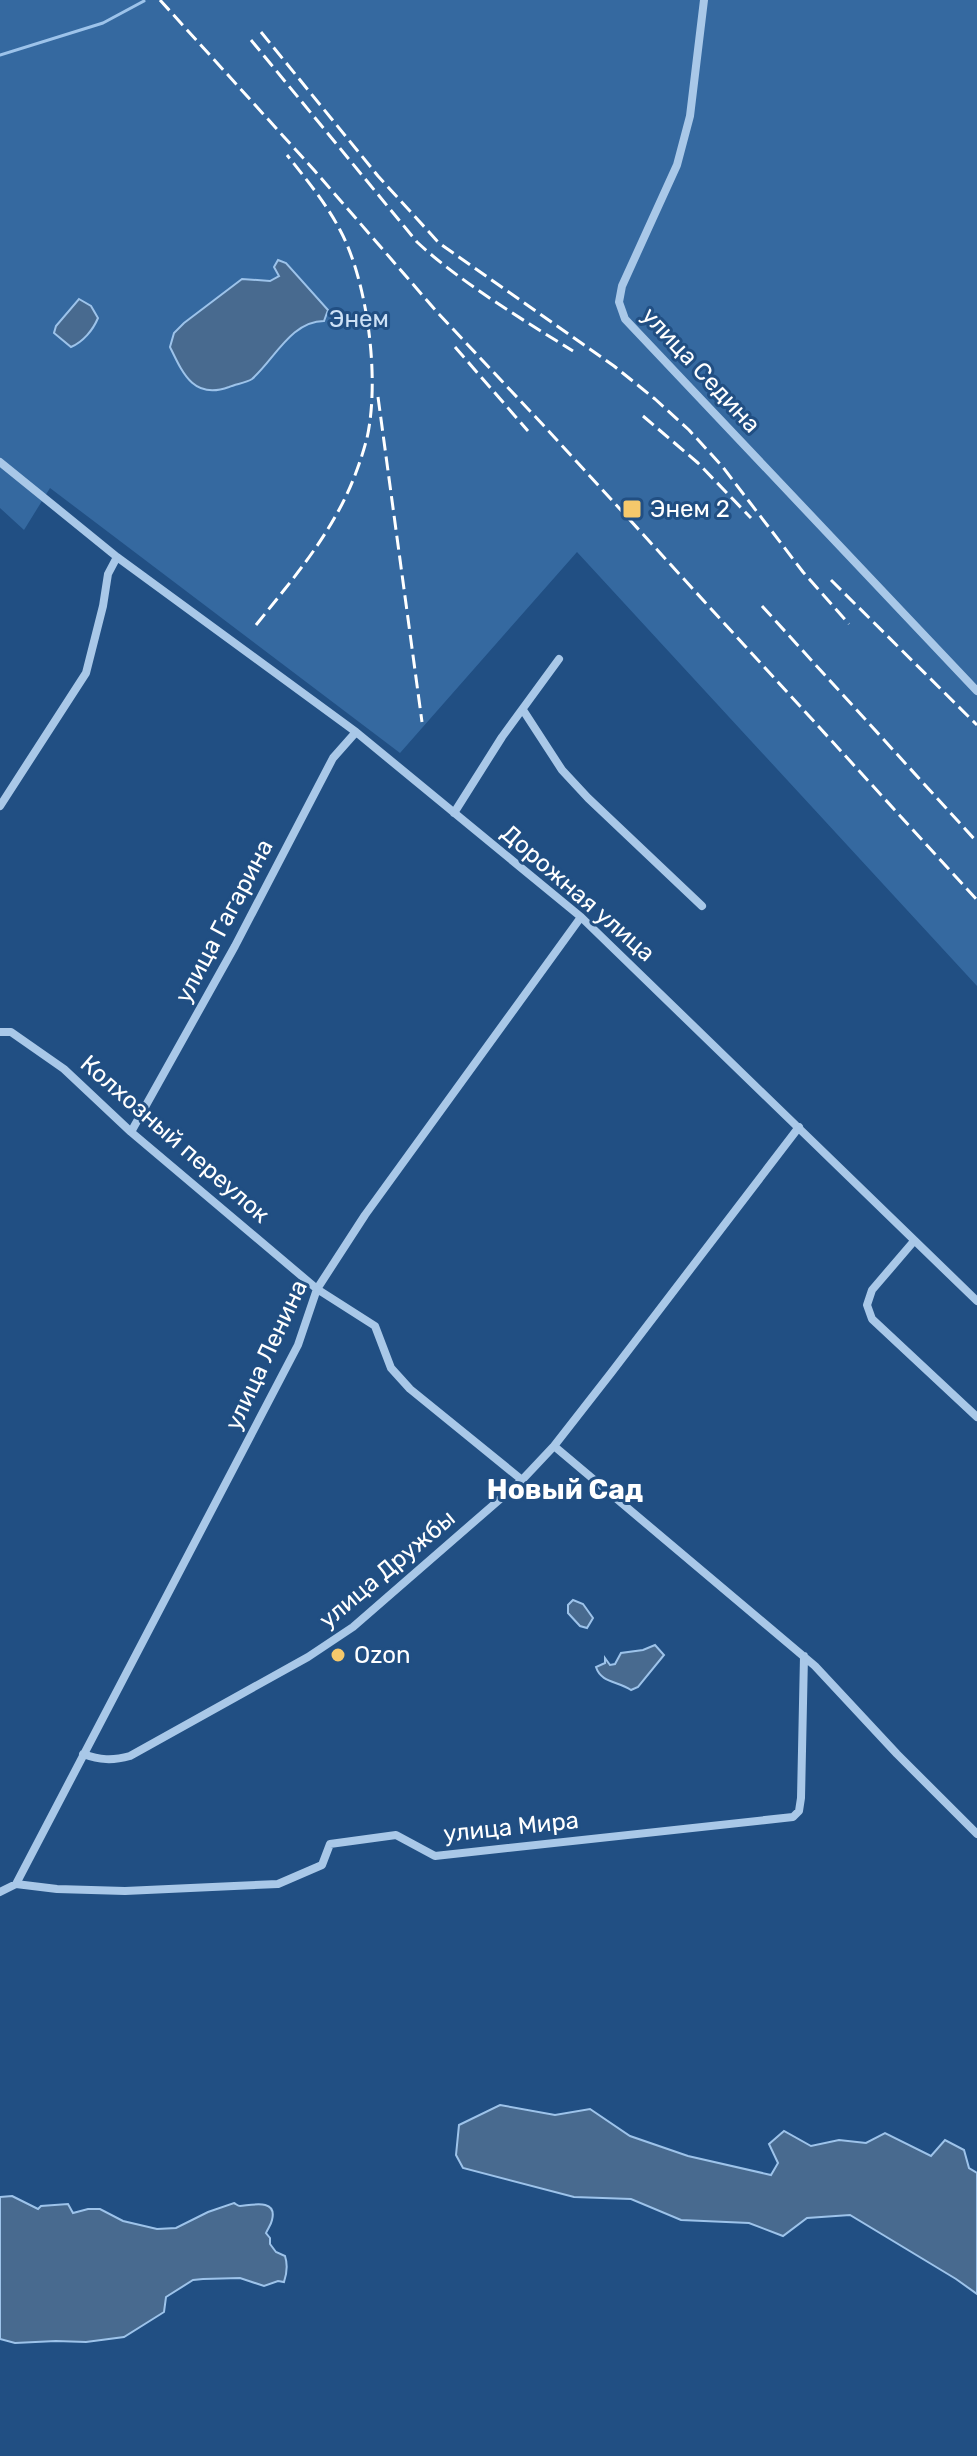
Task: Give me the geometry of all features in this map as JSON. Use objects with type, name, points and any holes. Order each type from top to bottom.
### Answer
[{"type":"street","name":"улица Седина","points":[[704,0],[690,116],[677,165],[622,286],[619,302],[625,319],[977,691]]},
{"type":"street","name":"Дорожная улица","points":[[0,462],[117,557],[356,732],[581,917],[977,1301]]},
{"type":"street","points":[[0,806],[86,673],[108,574],[117,557]]},
{"type":"street","points":[[454,813],[502,737],[559,659]]},
{"type":"street","points":[[523,710],[562,770],[702,906]]},
{"type":"street","name":"улица Гагарина","points":[[131,1132],[235,946],[333,758],[356,732]]},
{"type":"street","name":"улица Ленина","points":[[16,1884],[298,1345],[317,1289],[365,1215],[581,917]]},
{"type":"street","name":"Колхозный переулок","points":[[0,1032],[11,1032],[64,1069],[131,1132],[317,1289]]},
{"type":"street","name":"улица Дружбы","points":[[83,1754],[98,1760],[130,1756],[308,1657],[353,1627],[522,1480],[554,1446],[799,1127]]},
{"type":"street","points":[[914,1241],[872,1290],[867,1305],[872,1319],[977,1417]]},
{"type":"street","points":[[317,1289],[375,1326],[391,1368],[410,1389],[522,1480]]},
{"type":"street","points":[[554,1446],[804,1656],[977,1834]]},
{"type":"street","name":"улица Мира","points":[[16,1884],[125,1891],[278,1884],[322,1865],[330,1844],[396,1835],[435,1856],[793,1817],[799,1811],[801,1798],[804,1656]]},
{"type":"street","points":[[0,1892],[16,1884]]},
{"type":"green space","name":"Энем","points":[[0,0],[977,0],[977,986],[577,552],[400,753],[50,488],[24,530],[0,508]]},
{"type":"shaded area","points":[[278,260],[286,263],[328,310],[324,321],[302,327],[293,334],[250,380],[217,390],[198,387],[185,375],[170,347],[174,333],[242,279],[270,281],[279,276],[274,267]]},
{"type":"shaded area","points":[[79,299],[91,306],[98,318],[87,335],[71,347],[54,333],[56,326]]},
{"type":"shaded area","points":[[573,1600],[583,1604],[593,1618],[587,1628],[580,1626],[568,1613],[568,1605]]},
{"type":"shaded area","points":[[655,1645],[664,1655],[638,1687],[631,1690],[598,1672],[596,1667],[605,1663],[605,1658],[610,1665],[615,1664],[621,1653]]},
{"type":"shaded area","points":[[500,2105],[555,2115],[590,2109],[630,2136],[688,2156],[771,2175],[778,2163],[769,2144],[784,2131],[811,2146],[839,2140],[866,2143],[885,2133],[931,2156],[945,2140],[964,2150],[969,2168],[977,2173],[977,2294],[850,2215],[807,2218],[783,2236],[749,2223],[681,2220],[631,2199],[574,2197],[463,2168],[456,2155],[459,2125]]},
{"type":"shaded area","points":[[12,2196],[38,2209],[41,2206],[68,2204],[73,2213],[100,2209],[123,2221],[157,2229],[176,2228],[234,2203],[240,2206],[267,2205],[273,2213],[266,2233],[276,2252],[285,2256],[287,2269],[284,2282],[264,2286],[240,2278],[193,2280],[166,2297],[164,2312],[124,2337],[86,2342],[15,2343],[0,2339],[0,2197]]},
{"type":"waterway","points":[[0,55],[103,23],[144,1]]},
{"type":"railway","points":[[160,0],[437,312],[977,900]]},
{"type":"railway","points":[[261,32],[378,176],[439,243],[614,366],[689,430],[722,466],[803,572],[849,624]]},
{"type":"railway","points":[[251,40],[417,242],[472,286],[573,351]]},
{"type":"railway","points":[[256,625],[308,559],[340,508],[361,458],[371,415],[369,332],[350,251],[315,191],[287,155]]},
{"type":"railway","points":[[455,347],[528,431]]},
{"type":"railway","points":[[378,397],[422,722]]},
{"type":"railway","points":[[643,416],[698,463],[751,518]]},
{"type":"railway","points":[[831,580],[977,725]]},
{"type":"railway","points":[[762,606],[977,842]]},
{"type":"place","name":"Энем 2","points":[[632,509]]},
{"type":"place","name":"Ozon","points":[[338,1655]]},
{"type":"district","name":"Новый Сад","points":[[565,1489]]}]
